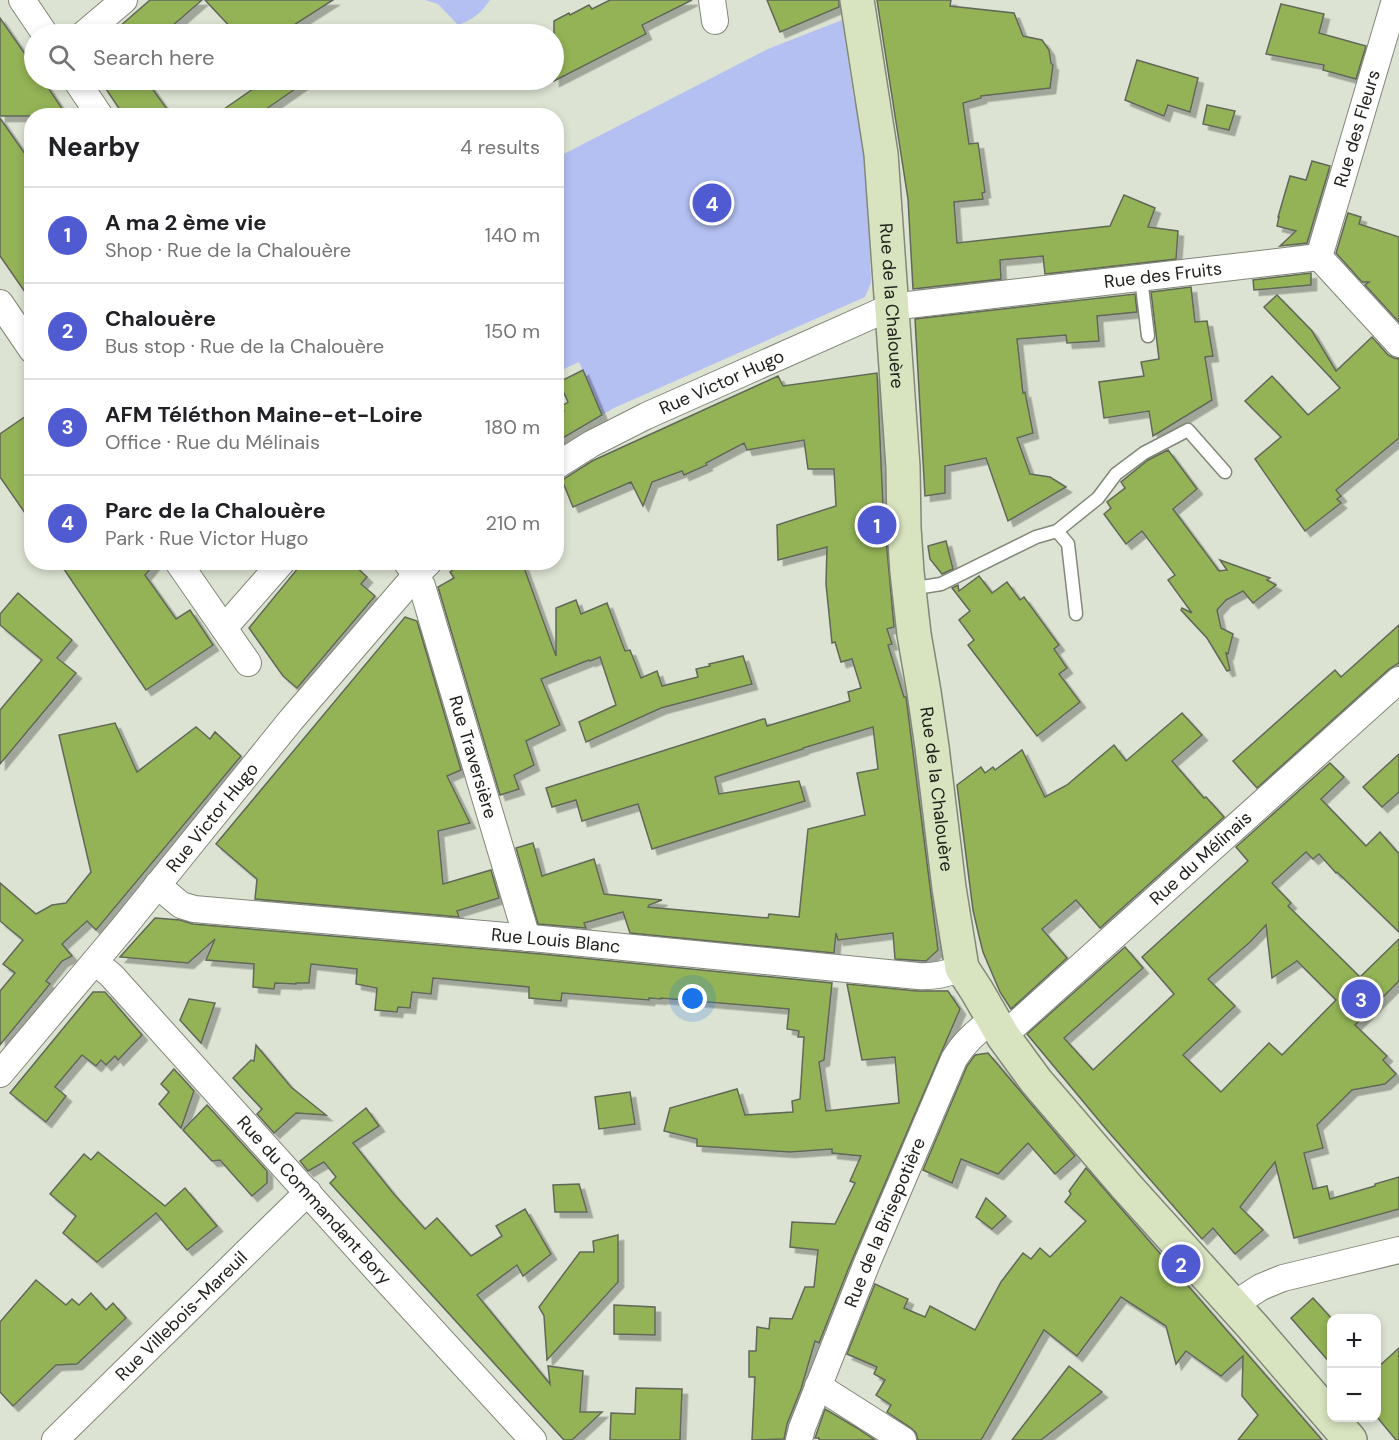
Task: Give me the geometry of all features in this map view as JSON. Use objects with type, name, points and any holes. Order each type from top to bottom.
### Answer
[{"type":"street","points":[[22,0],[38,24]]},
{"type":"street","points":[[96,24],[124,0]]},
{"type":"street","name":"Rue de la Chalouère","points":[[857,0],[881,153],[903,466],[904,528],[909,589],[962,968],[998,1028],[1036,1081],[1350,1440]]},
{"type":"street","name":"Rue des Fleurs","points":[[1319,257],[1395,0]]},
{"type":"street","points":[[83,90],[95,108]]},
{"type":"street","points":[[1319,257],[1399,344]]},
{"type":"street","name":"Rue des Fruits","points":[[891,307],[1319,257]]},
{"type":"street","points":[[0,303],[24,338]]},
{"type":"street","name":"Rue Victor Hugo","points":[[564,461],[591,444],[646,416],[891,307]]},
{"type":"street","points":[[184,570],[248,663]]},
{"type":"street","points":[[224,628],[275,570]]},
{"type":"street","name":"Rue Victor Hugo","points":[[0,1074],[95,962],[415,570]]},
{"type":"street","name":"Rue Traversière","points":[[418,570],[528,938]]},
{"type":"street","name":"Rue du Mélinais","points":[[998,1028],[1399,680]]},
{"type":"street","name":"Rue Louis Blanc","points":[[157,885],[181,905],[194,909],[928,976],[946,974],[962,968]]},
{"type":"street","name":"Rue du Commandant Bory","points":[[95,962],[119,984],[533,1440]]},
{"type":"street","name":"Rue de la Brisepotière","points":[[799,1440],[867,1263],[954,1059],[972,1035],[998,1028]]},
{"type":"street","name":"Rue Villebois-Mareuil","points":[[55,1440],[308,1192]]},
{"type":"street","points":[[1233,1305],[1261,1287],[1283,1278],[1399,1250]]},
{"type":"street","points":[[818,1386],[903,1440]]},
{"type":"lane","points":[[1141,278],[1148,336]]},
{"type":"lane","points":[[909,589],[941,584],[1036,537],[1057,531],[1098,498],[1116,474],[1144,453],[1188,430],[1225,472]]},
{"type":"lane","points":[[1057,531],[1068,544],[1076,614]]},
{"type":"shaded area","points":[[425,0],[490,0],[476,16],[460,24],[457,24],[438,4]]},
{"type":"shaded area","points":[[842,20],[854,100],[858,113],[863,114],[871,283],[865,297],[602,415],[579,362],[564,369],[564,154],[768,49]]},
{"type":"building","points":[[150,0],[202,0],[174,24],[122,24]]},
{"type":"building","points":[[205,0],[333,0],[296,24],[228,24]]},
{"type":"building","points":[[610,0],[692,0],[642,25],[646,34],[564,76],[564,24],[554,24],[554,21],[589,5],[592,9]]},
{"type":"building","points":[[767,0],[839,0],[839,7],[780,32]]},
{"type":"building","points":[[877,0],[951,0],[950,6],[1014,13],[1023,36],[1042,40],[1049,50],[1053,65],[1050,88],[981,96],[981,98],[963,103],[969,144],[978,143],[985,192],[982,193],[983,199],[954,202],[957,243],[1110,226],[1124,195],[1155,208],[1148,227],[1178,231],[1176,259],[1045,274],[1043,256],[1000,260],[1001,279],[913,289],[908,199]]},
{"type":"building","points":[[1281,4],[1324,14],[1319,33],[1366,46],[1356,79],[1323,70],[1324,65],[1266,54]]},
{"type":"building","points":[[0,18],[24,53],[24,90],[50,90],[62,108],[24,108],[24,116],[0,116]]},
{"type":"building","points":[[1137,60],[1198,78],[1190,112],[1168,105],[1164,116],[1125,100]]},
{"type":"building","points":[[107,90],[153,90],[166,108],[119,108]]},
{"type":"building","points":[[252,90],[294,90],[268,108],[226,108]]},
{"type":"building","points":[[1207,105],[1235,111],[1229,130],[1203,124]]},
{"type":"building","points":[[0,118],[24,152],[24,290],[0,256]]},
{"type":"building","points":[[1312,161],[1330,166],[1307,243],[1280,246],[1296,231],[1277,226],[1290,176],[1306,180]]},
{"type":"building","points":[[1348,213],[1361,217],[1359,224],[1399,237],[1399,322],[1365,285],[1369,282],[1362,282],[1336,253]]},
{"type":"building","points":[[1311,273],[1311,285],[1254,290],[1253,280]]},
{"type":"building","points":[[1191,287],[1195,322],[1207,321],[1213,356],[1205,357],[1212,400],[1153,436],[1149,411],[1104,418],[1099,382],[1144,376],[1141,362],[1159,359],[1151,292]]},
{"type":"building","points":[[1135,294],[1137,312],[1097,316],[1099,341],[1067,343],[1066,335],[1017,339],[1023,393],[1025,392],[1033,433],[1017,438],[1030,474],[1050,477],[1066,487],[1008,521],[986,458],[945,466],[945,493],[925,496],[915,319]]},
{"type":"building","points":[[1277,295],[1312,331],[1336,371],[1372,337],[1388,355],[1399,359],[1399,438],[1336,490],[1341,496],[1337,499],[1341,503],[1305,531],[1255,459],[1281,437],[1245,401],[1272,376],[1308,415],[1340,388],[1264,307]]},
{"type":"building","points":[[583,370],[602,415],[564,437],[564,405],[568,402],[564,393],[564,380]]},
{"type":"building","points":[[877,373],[883,506],[894,627],[887,629],[892,644],[888,645],[904,697],[906,697],[938,950],[926,961],[895,959],[893,933],[838,940],[836,933],[834,953],[630,933],[623,912],[584,923],[586,928],[538,924],[516,848],[533,843],[542,876],[594,859],[604,894],[662,900],[648,907],[768,918],[769,914],[799,917],[808,829],[865,815],[857,773],[878,769],[873,727],[715,777],[719,794],[799,781],[805,801],[652,849],[638,804],[582,821],[576,800],[552,807],[546,788],[763,719],[767,726],[850,701],[848,692],[861,688],[852,659],[841,662],[835,642],[832,643],[826,584],[827,547],[778,560],[777,525],[836,506],[834,469],[808,469],[804,440],[747,450],[744,443],[706,463],[707,465],[684,475],[682,471],[652,482],[643,506],[631,482],[573,507],[564,485],[564,479],[592,461],[778,376],[783,386]]},
{"type":"building","points":[[24,418],[24,512],[0,477],[0,434]]},
{"type":"building","points":[[1168,450],[1197,489],[1173,509],[1219,571],[1227,570],[1220,560],[1270,578],[1267,580],[1276,585],[1253,603],[1243,591],[1226,600],[1217,610],[1221,628],[1233,634],[1228,654],[1226,653],[1230,670],[1227,671],[1207,638],[1181,610],[1182,608],[1192,613],[1168,580],[1175,575],[1142,531],[1126,544],[1104,514],[1111,508],[1107,502],[1125,488],[1121,482],[1148,460]]},
{"type":"building","points":[[946,541],[953,569],[942,574],[930,559],[928,546]]},
{"type":"building","points":[[64,570],[149,570],[145,575],[176,619],[190,610],[213,645],[146,690]]},
{"type":"building","points":[[296,570],[360,570],[367,577],[361,584],[375,596],[297,688],[283,676],[249,628]]},
{"type":"building","points":[[453,570],[525,570],[556,656],[556,608],[576,600],[581,614],[607,603],[625,651],[630,650],[641,678],[657,671],[662,686],[698,677],[696,669],[710,666],[709,664],[743,656],[752,684],[661,708],[586,742],[579,722],[616,705],[600,657],[541,679],[560,725],[526,741],[534,765],[514,775],[519,789],[500,795],[438,587],[454,578],[450,572]]},
{"type":"building","points":[[979,576],[992,593],[1007,582],[1020,600],[1024,597],[1059,645],[1054,649],[1067,668],[1059,674],[1080,702],[1037,736],[968,645],[974,640],[959,620],[970,611],[952,588],[958,585],[959,591]]},
{"type":"building","points":[[18,593],[72,640],[57,658],[76,673],[0,764],[0,710],[42,660],[0,625],[0,614]]},
{"type":"building","points":[[405,617],[417,621],[461,770],[447,776],[470,823],[438,831],[443,884],[491,870],[499,898],[457,911],[459,917],[255,899],[257,879],[216,844]]},
{"type":"building","points":[[1399,625],[1399,663],[1389,669],[1257,788],[1233,761],[1335,670],[1341,677]]},
{"type":"building","points":[[1182,713],[1202,735],[1172,761],[1224,817],[1100,928],[1076,900],[1042,929],[1067,958],[1011,1009],[1000,992],[983,952],[979,936],[973,910],[957,785],[981,767],[985,773],[993,767],[995,770],[1022,750],[1045,797],[1067,785],[1114,745],[1126,761]]},
{"type":"building","points":[[115,723],[137,772],[196,727],[210,739],[215,732],[241,756],[96,930],[87,921],[62,944],[72,956],[62,961],[46,981],[50,984],[0,1045],[0,991],[15,973],[3,964],[23,940],[0,921],[0,883],[36,914],[52,905],[66,903],[91,872],[59,735]]},
{"type":"building","points":[[1399,754],[1399,792],[1382,807],[1363,787]]},
{"type":"building","points":[[1330,763],[1344,777],[1321,799],[1366,846],[1380,832],[1399,854],[1399,932],[1319,854],[1313,859],[1306,852],[1272,883],[1291,903],[1288,906],[1360,977],[1399,939],[1399,981],[1355,1025],[1387,1056],[1383,1060],[1396,1074],[1385,1084],[1352,1090],[1317,1125],[1323,1148],[1304,1153],[1313,1189],[1327,1186],[1330,1199],[1399,1177],[1399,1209],[1294,1238],[1275,1162],[1240,1207],[1263,1230],[1235,1254],[1213,1228],[1202,1239],[1027,1034],[1125,947],[1143,968],[1064,1038],[1093,1070],[1174,994],[1142,957],[1248,861],[1236,847]],"holes":[[[1266,925],[1272,978],[1297,961],[1336,1000],[1282,1055],[1269,1043],[1221,1092],[1183,1055],[1235,1006],[1208,979]]]},
{"type":"building","points":[[155,918],[180,920],[193,924],[541,954],[832,983],[824,1060],[819,1062],[826,1111],[899,1103],[895,1057],[862,1060],[847,984],[917,991],[948,991],[960,1009],[849,1267],[819,1343],[815,1341],[784,1439],[752,1440],[755,1377],[749,1377],[749,1351],[756,1351],[757,1327],[769,1329],[770,1318],[792,1319],[805,1287],[814,1287],[818,1250],[790,1247],[792,1222],[835,1224],[855,1183],[850,1181],[861,1156],[832,1153],[832,1149],[790,1152],[697,1146],[697,1139],[664,1131],[670,1108],[737,1089],[745,1115],[793,1112],[792,1101],[800,1099],[804,1037],[798,1037],[799,1031],[787,1029],[789,1009],[661,998],[649,998],[649,1000],[562,993],[561,1001],[529,998],[529,987],[433,978],[431,994],[412,992],[410,1008],[398,1007],[397,1012],[375,1010],[377,988],[356,984],[357,969],[311,964],[309,983],[275,983],[274,989],[253,987],[254,964],[206,960],[215,939],[188,963],[120,957]]},
{"type":"building","points":[[93,992],[105,992],[142,1035],[118,1060],[115,1056],[106,1065],[101,1060],[96,1066],[82,1055],[55,1087],[66,1096],[46,1122],[10,1093]]},
{"type":"building","points":[[189,999],[215,1003],[201,1043],[180,1020]]},
{"type":"building","points":[[256,1045],[291,1087],[326,1115],[296,1113],[274,1133],[257,1114],[262,1109],[233,1078],[251,1060],[254,1061]]},
{"type":"building","points":[[988,1053],[1075,1156],[1055,1174],[1028,1143],[998,1174],[961,1159],[952,1183],[923,1170],[967,1066],[975,1055]]},
{"type":"building","points":[[174,1069],[194,1091],[181,1128],[159,1104],[169,1092],[161,1084]]},
{"type":"building","points":[[630,1092],[635,1124],[599,1129],[595,1097]]},
{"type":"building","points":[[207,1105],[267,1171],[267,1183],[252,1196],[220,1160],[212,1161],[183,1130]]},
{"type":"building","points":[[366,1108],[379,1126],[353,1143],[425,1229],[437,1218],[471,1256],[502,1236],[496,1226],[525,1209],[551,1254],[523,1276],[517,1265],[477,1295],[550,1384],[548,1366],[583,1371],[580,1412],[602,1412],[572,1440],[564,1440],[330,1183],[336,1177],[324,1162],[308,1171],[300,1161]]},
{"type":"building","points":[[98,1152],[165,1206],[185,1188],[217,1226],[187,1250],[156,1213],[97,1262],[63,1233],[76,1216],[50,1194],[84,1154],[91,1160]]},
{"type":"building","points":[[1086,1168],[1322,1440],[1238,1440],[1258,1415],[1242,1396],[1243,1356],[1221,1376],[1186,1351],[1176,1364],[1166,1326],[1121,1297],[1077,1356],[1044,1330],[981,1440],[918,1440],[911,1428],[887,1412],[891,1405],[876,1395],[885,1380],[874,1374],[877,1367],[847,1354],[875,1284],[908,1299],[904,1308],[925,1317],[930,1306],[975,1330],[1001,1282],[1023,1253],[1031,1259],[1040,1248],[1050,1257],[1086,1221],[1065,1202],[1071,1194],[1069,1191]]},
{"type":"building","points":[[579,1184],[587,1212],[555,1212],[553,1185]]},
{"type":"building","points":[[986,1198],[1006,1216],[992,1229],[976,1217]]},
{"type":"building","points":[[618,1235],[618,1282],[547,1360],[544,1316],[539,1307],[580,1252],[594,1252],[593,1241]]},
{"type":"building","points":[[36,1280],[66,1305],[72,1299],[79,1305],[91,1293],[106,1310],[113,1303],[126,1318],[77,1364],[56,1365],[13,1406],[0,1392],[0,1322]]},
{"type":"building","points":[[1313,1298],[1327,1314],[1327,1359],[1291,1318]]},
{"type":"building","points":[[614,1305],[655,1307],[655,1335],[614,1334]]},
{"type":"building","points":[[1399,1348],[1399,1440],[1396,1440],[1381,1422],[1381,1364]]},
{"type":"building","points":[[1069,1366],[1102,1392],[1041,1440],[1012,1440]]},
{"type":"building","points":[[636,1388],[682,1389],[680,1440],[610,1440],[611,1413],[635,1414]]},
{"type":"building","points":[[825,1409],[875,1440],[819,1440],[815,1438]]},
{"type":"place","name":"Parc de la Chalouère","points":[[712,203]]},
{"type":"place","name":"A ma 2 ème vie","points":[[877,525]]},
{"type":"place","name":"AFM Téléthon Maine-et-Loire","points":[[1361,999]]},
{"type":"place","name":"Chalouère","points":[[1181,1264]]}]
